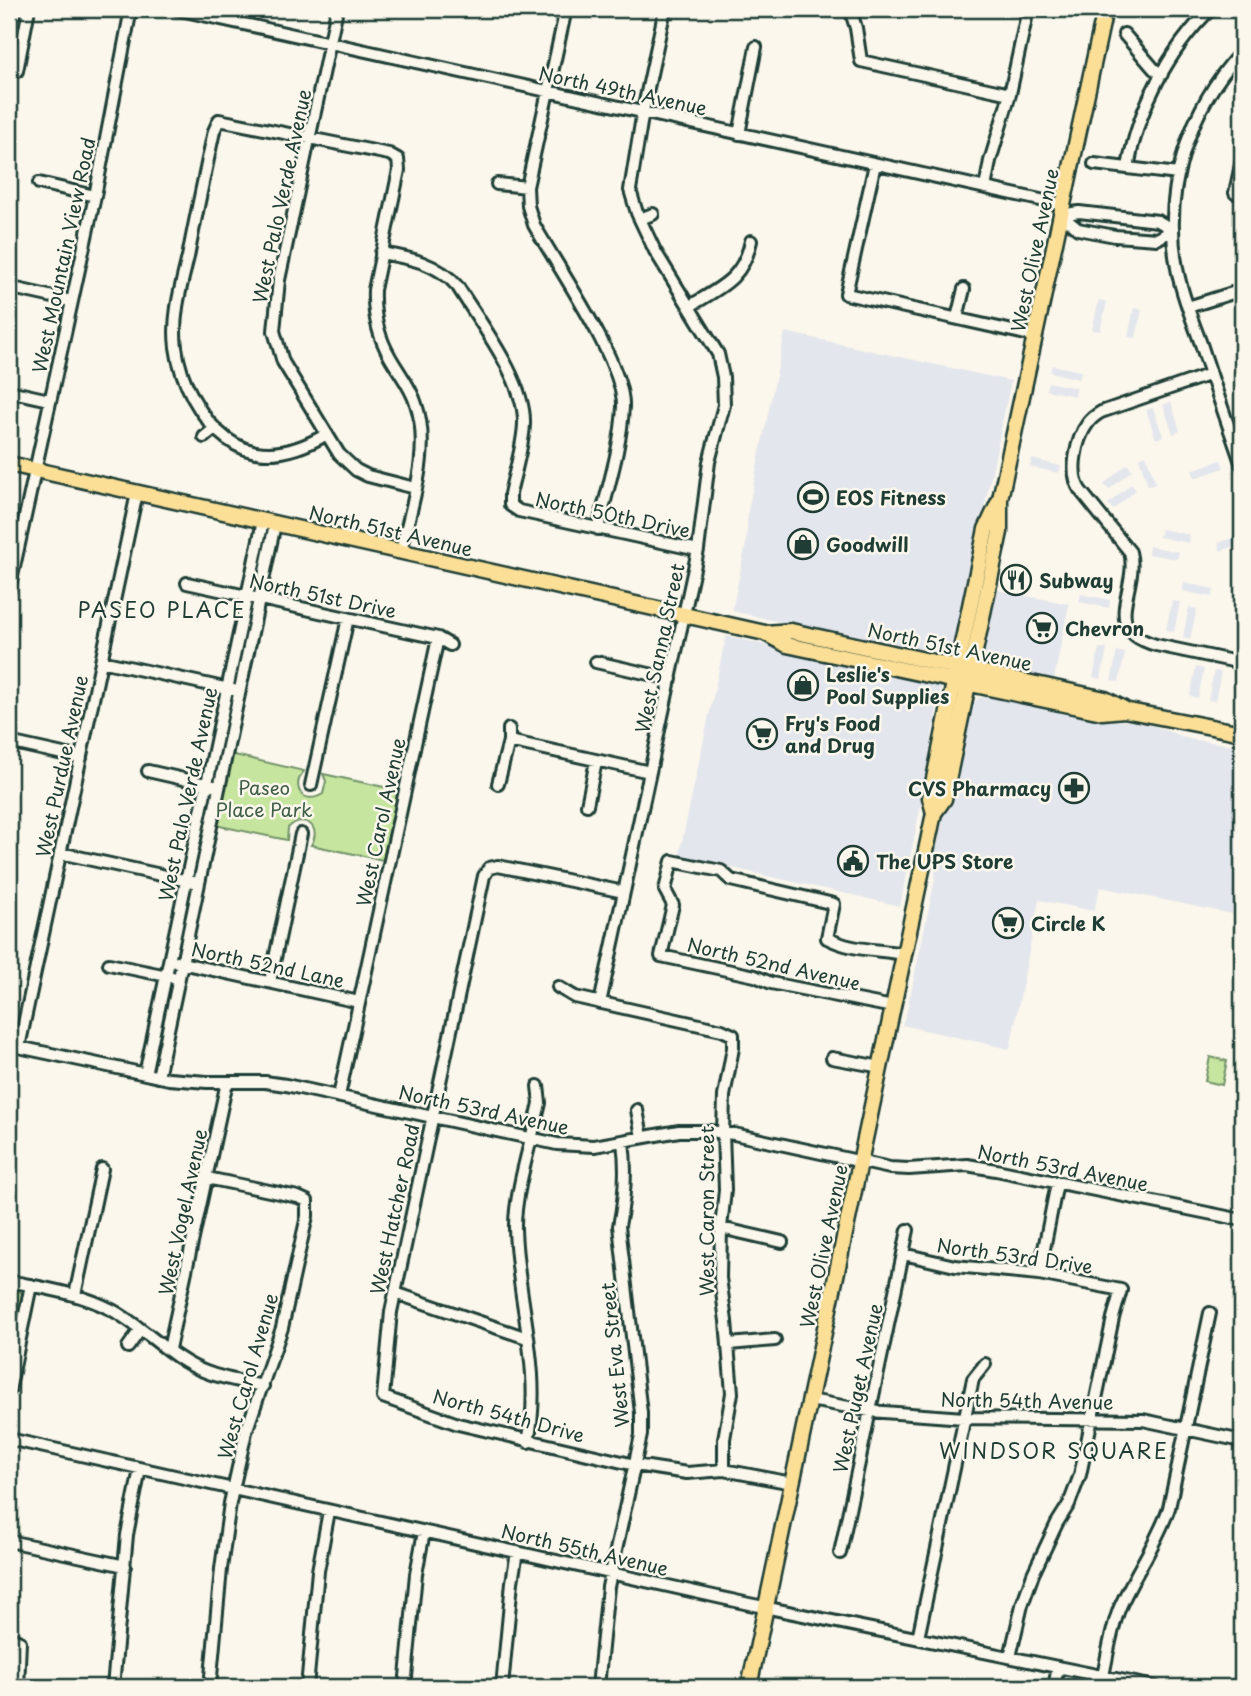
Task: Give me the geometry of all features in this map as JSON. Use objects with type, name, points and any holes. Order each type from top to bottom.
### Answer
[{"type":"main road","name":"West Olive Avenue","points":[[749,1687],[934,813],[930,798],[1000,532],[1000,499],[1105,9]]},
{"type":"main road","name":"North 51st Avenue","points":[[9,464],[765,633],[792,631],[963,676],[1105,699],[1124,709],[1242,733]]},
{"type":"street","points":[[13,71],[29,9]]},
{"type":"street","name":"West Mountain View Road","points":[[9,590],[95,195],[131,9]]},
{"type":"street","name":"North 49th Avenue","points":[[176,9],[875,163],[985,188],[1062,210],[1158,221],[1173,230],[1157,239],[1115,236],[1078,229],[1062,210]]},
{"type":"street","points":[[237,23],[240,9]]},
{"type":"street","name":"West Palo Verde Avenue","points":[[327,434],[283,362],[274,331],[279,280],[337,9]]},
{"type":"street","points":[[566,9],[527,187],[528,206],[534,225],[616,370],[623,405],[618,443],[598,529]]},
{"type":"street","points":[[666,9],[643,111],[631,190],[640,219],[655,251],[690,306],[730,282],[739,273],[746,261],[751,241]]},
{"type":"street","points":[[850,9],[856,27],[860,61],[1010,94]]},
{"type":"street","points":[[985,188],[990,161],[1010,94],[1028,9]]},
{"type":"street","points":[[1192,9],[1200,20]]},
{"type":"street","points":[[1128,168],[1145,109],[1162,74],[1200,20],[1212,9]]},
{"type":"street","points":[[1124,34],[1154,69],[1162,74]]},
{"type":"street","points":[[739,134],[756,47]]},
{"type":"street","points":[[1242,51],[1222,75],[1202,108],[1186,143],[1178,174],[1173,230],[1177,269],[1188,307],[1242,465]]},
{"type":"street","points":[[401,552],[415,488],[423,445],[422,430],[416,402],[388,355],[377,325],[374,290],[399,170],[398,159],[389,154],[219,120],[214,131],[170,347],[196,401],[215,428],[243,449],[280,454],[298,449],[327,434],[339,454],[356,470],[381,481],[415,488]]},
{"type":"street","points":[[1235,193],[1242,160]]},
{"type":"street","points":[[875,163],[846,294],[1035,336]]},
{"type":"street","points":[[1094,164],[1178,174]]},
{"type":"street","points":[[39,183],[95,195]]},
{"type":"street","points":[[497,184],[527,187]]},
{"type":"street","points":[[640,219],[653,214]]},
{"type":"street","name":"North 50th Drive","points":[[381,253],[425,263],[450,278],[465,298],[513,379],[521,397],[524,422],[510,505],[519,511],[698,550]]},
{"type":"street","points":[[17,289],[71,301]]},
{"type":"street","points":[[957,318],[964,289]]},
{"type":"street","points":[[1188,307],[1242,290]]},
{"type":"street","name":"West Sanna Street","points":[[600,1003],[698,550],[709,462],[724,405],[723,377],[718,354],[690,306]]},
{"type":"street","points":[[1211,374],[1101,412],[1089,421],[1082,433],[1074,472],[1075,482],[1130,552],[1133,561],[1123,610],[1129,629],[1142,642],[1242,663]]},
{"type":"street","points":[[9,391],[50,400]]},
{"type":"street","points":[[204,437],[215,428]]},
{"type":"street","name":"West Purdue Avenue","points":[[14,1046],[60,853],[137,493]]},
{"type":"street","name":"West Palo Verde Avenue","points":[[145,1074],[247,596],[269,523]]},
{"type":"street","name":"West Palo Verde Avenue","points":[[158,1077],[259,599],[269,523]]},
{"type":"street","name":"North 51st Drive","points":[[187,583],[438,638],[450,645]]},
{"type":"street","points":[[311,785],[348,618]]},
{"type":"street","name":"West Carol Avenue","points":[[339,1096],[438,638]]},
{"type":"street","points":[[101,661],[240,691]]},
{"type":"street","points":[[596,662],[671,679]]},
{"type":"street","points":[[498,784],[509,735],[596,761],[650,772]]},
{"type":"street","points":[[9,743],[81,758]]},
{"type":"street","points":[[587,805],[596,761]]},
{"type":"street","points":[[148,771],[219,788]]},
{"type":"street","points":[[270,982],[301,834]]},
{"type":"street","points":[[60,853],[199,883]]},
{"type":"street","name":"North 52nd Avenue","points":[[893,1007],[771,983],[755,976],[661,956],[673,905],[665,890],[672,861],[721,871],[731,880],[834,904],[827,938],[866,950],[904,954]]},
{"type":"street","name":"West Hatcher Road","points":[[383,1397],[387,1339],[395,1293],[484,876],[489,867],[498,866],[624,892]]},
{"type":"street","name":"North 52nd Lane","points":[[169,960],[359,1002]]},
{"type":"street","name":"North 52nd Lane","points":[[109,964],[178,979]]},
{"type":"street","points":[[558,987],[575,997],[600,1003]]},
{"type":"street","name":"West Caron Street","points":[[600,1003],[722,1030],[733,1035],[724,1096],[725,1190],[721,1228],[720,1278],[729,1344],[732,1393],[724,1439],[724,1470]]},
{"type":"street","name":"North 53rd Avenue","points":[[14,1046],[188,1082],[265,1082],[532,1139],[584,1146],[680,1131],[723,1132],[909,1169],[967,1165],[1242,1220]]},
{"type":"street","points":[[832,1058],[880,1067]]},
{"type":"street","name":"West Vogel Avenue","points":[[169,1349],[227,1082]]},
{"type":"street","points":[[528,1442],[534,1398],[515,1215],[540,1103],[537,1086]]},
{"type":"street","points":[[637,1110],[642,1137]]},
{"type":"street","name":"West Eva Street","points":[[598,1687],[605,1605],[641,1435],[641,1413],[619,1226],[625,1196],[623,1142]]},
{"type":"street","points":[[75,1295],[102,1169]]},
{"type":"street","name":"West Carol Avenue","points":[[207,1178],[307,1201],[307,1216],[282,1328],[246,1432],[233,1489],[225,1536],[210,1687]]},
{"type":"street","points":[[1039,1274],[1057,1183]]},
{"type":"street","points":[[721,1228],[782,1242]]},
{"type":"street","name":"West Puget Avenue","points":[[840,1553],[908,1230]]},
{"type":"street","name":"North 53rd Drive","points":[[903,1254],[955,1266],[1039,1274],[1121,1290],[1092,1419]]},
{"type":"street","points":[[9,1281],[75,1295],[112,1310],[205,1372],[263,1386]]},
{"type":"street","points":[[9,1391],[31,1286]]},
{"type":"street","points":[[395,1293],[527,1338]]},
{"type":"street","points":[[1103,1676],[1115,1619],[1160,1532],[1169,1508],[1210,1313]]},
{"type":"street","points":[[128,1347],[140,1330]]},
{"type":"street","points":[[729,1344],[775,1339]]},
{"type":"street","points":[[918,1638],[973,1379],[985,1364]]},
{"type":"street","name":"North 54th Drive","points":[[383,1397],[458,1424],[635,1465],[687,1473],[724,1470],[792,1483]]},
{"type":"street","name":"North 54th Avenue","points":[[810,1400],[870,1411],[964,1418],[1143,1420],[1242,1441]]},
{"type":"street","points":[[1010,1657],[1028,1587],[1076,1488],[1092,1419]]},
{"type":"street","name":"North 55th Avenue","points":[[9,1440],[766,1607],[1149,1687]]},
{"type":"street","points":[[113,1687],[127,1535],[140,1469]]},
{"type":"street","points":[[307,1687],[318,1571],[329,1511]]},
{"type":"street","points":[[1045,1516],[1057,1523]]},
{"type":"street","points":[[405,1687],[416,1574],[424,1532]]},
{"type":"street","points":[[9,1541],[125,1566]]},
{"type":"street","points":[[502,1687],[517,1552]]},
{"type":"street","points":[[1140,1570],[1150,1576]]},
{"type":"street","points":[[14,1639],[18,1687]]},
{"type":"street","points":[[1054,1687],[1058,1667]]},
{"type":"street","points":[[1239,1687],[1242,1673]]},
{"type":"shaded area","points":[[1099,300],[1107,302],[1100,331],[1092,330]]},
{"type":"shaded area","points":[[1134,308],[1142,309],[1136,338],[1128,337]]},
{"type":"shaded area","points":[[785,332],[1011,381],[955,648],[951,655],[899,645],[878,644],[732,611],[746,544],[748,510]]},
{"type":"shaded area","points":[[1052,365],[1081,371],[1079,379],[1050,372]]},
{"type":"shaded area","points":[[1048,382],[1077,388],[1075,396],[1046,390]]},
{"type":"shaded area","points":[[1171,402],[1180,431],[1173,434],[1163,405]]},
{"type":"shaded area","points":[[1153,408],[1163,436],[1156,439],[1146,410]]},
{"type":"shaded area","points":[[1146,455],[1156,484],[1148,486],[1139,458]]},
{"type":"shaded area","points":[[1032,459],[1061,466],[1059,473],[1030,467]]},
{"type":"shaded area","points":[[1221,460],[1224,468],[1195,478],[1192,470]]},
{"type":"shaded area","points":[[1127,464],[1132,470],[1109,490],[1104,484]]},
{"type":"shaded area","points":[[1131,484],[1136,490],[1113,510],[1108,504]]},
{"type":"shaded area","points":[[1161,529],[1190,535],[1189,543],[1159,537]]},
{"type":"shaded area","points":[[1242,535],[1242,543],[1221,551],[1218,543]]},
{"type":"shaded area","points":[[1149,546],[1179,552],[1177,559],[1148,554]]},
{"type":"shaded area","points":[[1085,576],[1114,582],[1112,590],[1083,584]]},
{"type":"shaded area","points":[[1184,583],[1214,589],[1212,597],[1182,591]]},
{"type":"shaded area","points":[[997,590],[1069,604],[1054,680],[989,667],[983,663]]},
{"type":"shaded area","points":[[1081,594],[1110,600],[1109,608],[1079,602]]},
{"type":"shaded area","points":[[1172,601],[1180,602],[1174,632],[1166,630]]},
{"type":"shaded area","points":[[1189,607],[1197,609],[1190,639],[1183,637]]},
{"type":"shaded area","points":[[726,636],[934,682],[941,689],[930,761],[900,906],[679,856]]},
{"type":"shaded area","points":[[1099,648],[1107,649],[1101,679],[1093,677]]},
{"type":"shaded area","points":[[1117,651],[1125,653],[1119,682],[1111,681]]},
{"type":"shaded area","points":[[1196,667],[1204,669],[1198,698],[1190,696]]},
{"type":"shaded area","points":[[1214,671],[1221,672],[1215,701],[1208,700]]},
{"type":"shaded area","points":[[986,697],[1104,720],[1131,721],[1189,739],[1242,746],[1242,916],[1100,887],[1094,911],[1039,900],[1010,1049],[902,1025],[935,879],[936,851],[948,793],[959,763],[971,707],[978,698]]},
{"type":"green space","name":"Paseo Place Park","points":[[230,754],[304,771],[298,783],[299,788],[301,793],[310,798],[323,794],[326,781],[323,774],[398,790],[383,860],[311,845],[315,832],[310,824],[305,822],[294,823],[288,828],[287,840],[215,825]]},
{"type":"green space","points":[[1210,1057],[1227,1061],[1222,1085],[1205,1081]]},
{"type":"green space","points":[[9,1287],[18,1289],[22,1294],[9,1357]]},
{"type":"place","name":"EOS Fitness","points":[[813,497]]},
{"type":"place","name":"Goodwill","points":[[803,544]]},
{"type":"place","name":"Subway","points":[[1016,580]]},
{"type":"place","name":"Chevron","points":[[1042,628]]},
{"type":"place","name":"Leslie's Pool Supplies","points":[[803,685]]},
{"type":"place","name":"Fry's Food and Drug","points":[[762,734]]},
{"type":"place","name":"CVS Pharmacy","points":[[1074,788]]},
{"type":"place","name":"The UPS Store","points":[[853,861]]},
{"type":"place","name":"Circle K","points":[[1008,923]]},
{"type":"district","name":"PASEO PLACE","points":[[162,609]]},
{"type":"district","name":"WINDSOR SQUARE","points":[[1054,1450]]}]
